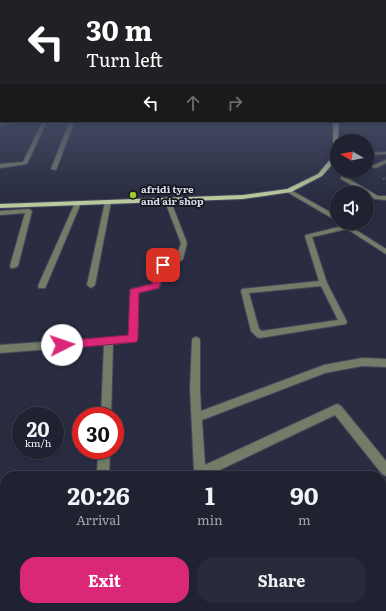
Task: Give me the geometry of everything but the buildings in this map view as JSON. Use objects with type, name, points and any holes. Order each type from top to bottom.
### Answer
[{"type":"main road","points":[[0,206],[243,197],[289,191],[320,175],[330,163]]},
{"type":"street","points":[[0,166],[25,164],[37,139]]},
{"type":"street","points":[[54,169],[66,139]]},
{"type":"street","points":[[374,154],[386,153]]},
{"type":"street","points":[[374,167],[386,161]]},
{"type":"street","points":[[343,178],[376,198],[386,198]]},
{"type":"street","points":[[289,191],[330,215]]},
{"type":"street","points":[[0,349],[133,339],[134,291],[156,286],[163,265],[179,260],[184,243],[167,200]]},
{"type":"street","points":[[91,285],[108,202]]},
{"type":"street","points":[[42,286],[78,203]]},
{"type":"street","points":[[0,213],[29,211],[14,266]]},
{"type":"street","points":[[323,283],[245,291],[255,331],[260,335],[343,322],[323,283],[308,236],[330,230]]},
{"type":"street","points":[[353,230],[386,252]]},
{"type":"street","points":[[196,340],[195,390],[197,417],[197,471]]},
{"type":"street","points":[[106,407],[109,341]]},
{"type":"street","points":[[197,417],[324,369],[362,362],[386,363]]},
{"type":"street","points":[[203,471],[337,409],[386,470]]},
{"type":"street","points":[[103,471],[104,459]]},
{"type":"place","name":"afridi tyre and air shop","points":[[133,195]]},
{"type":"route","points":[[62,345],[133,339],[134,291],[156,286],[163,265]]}]
